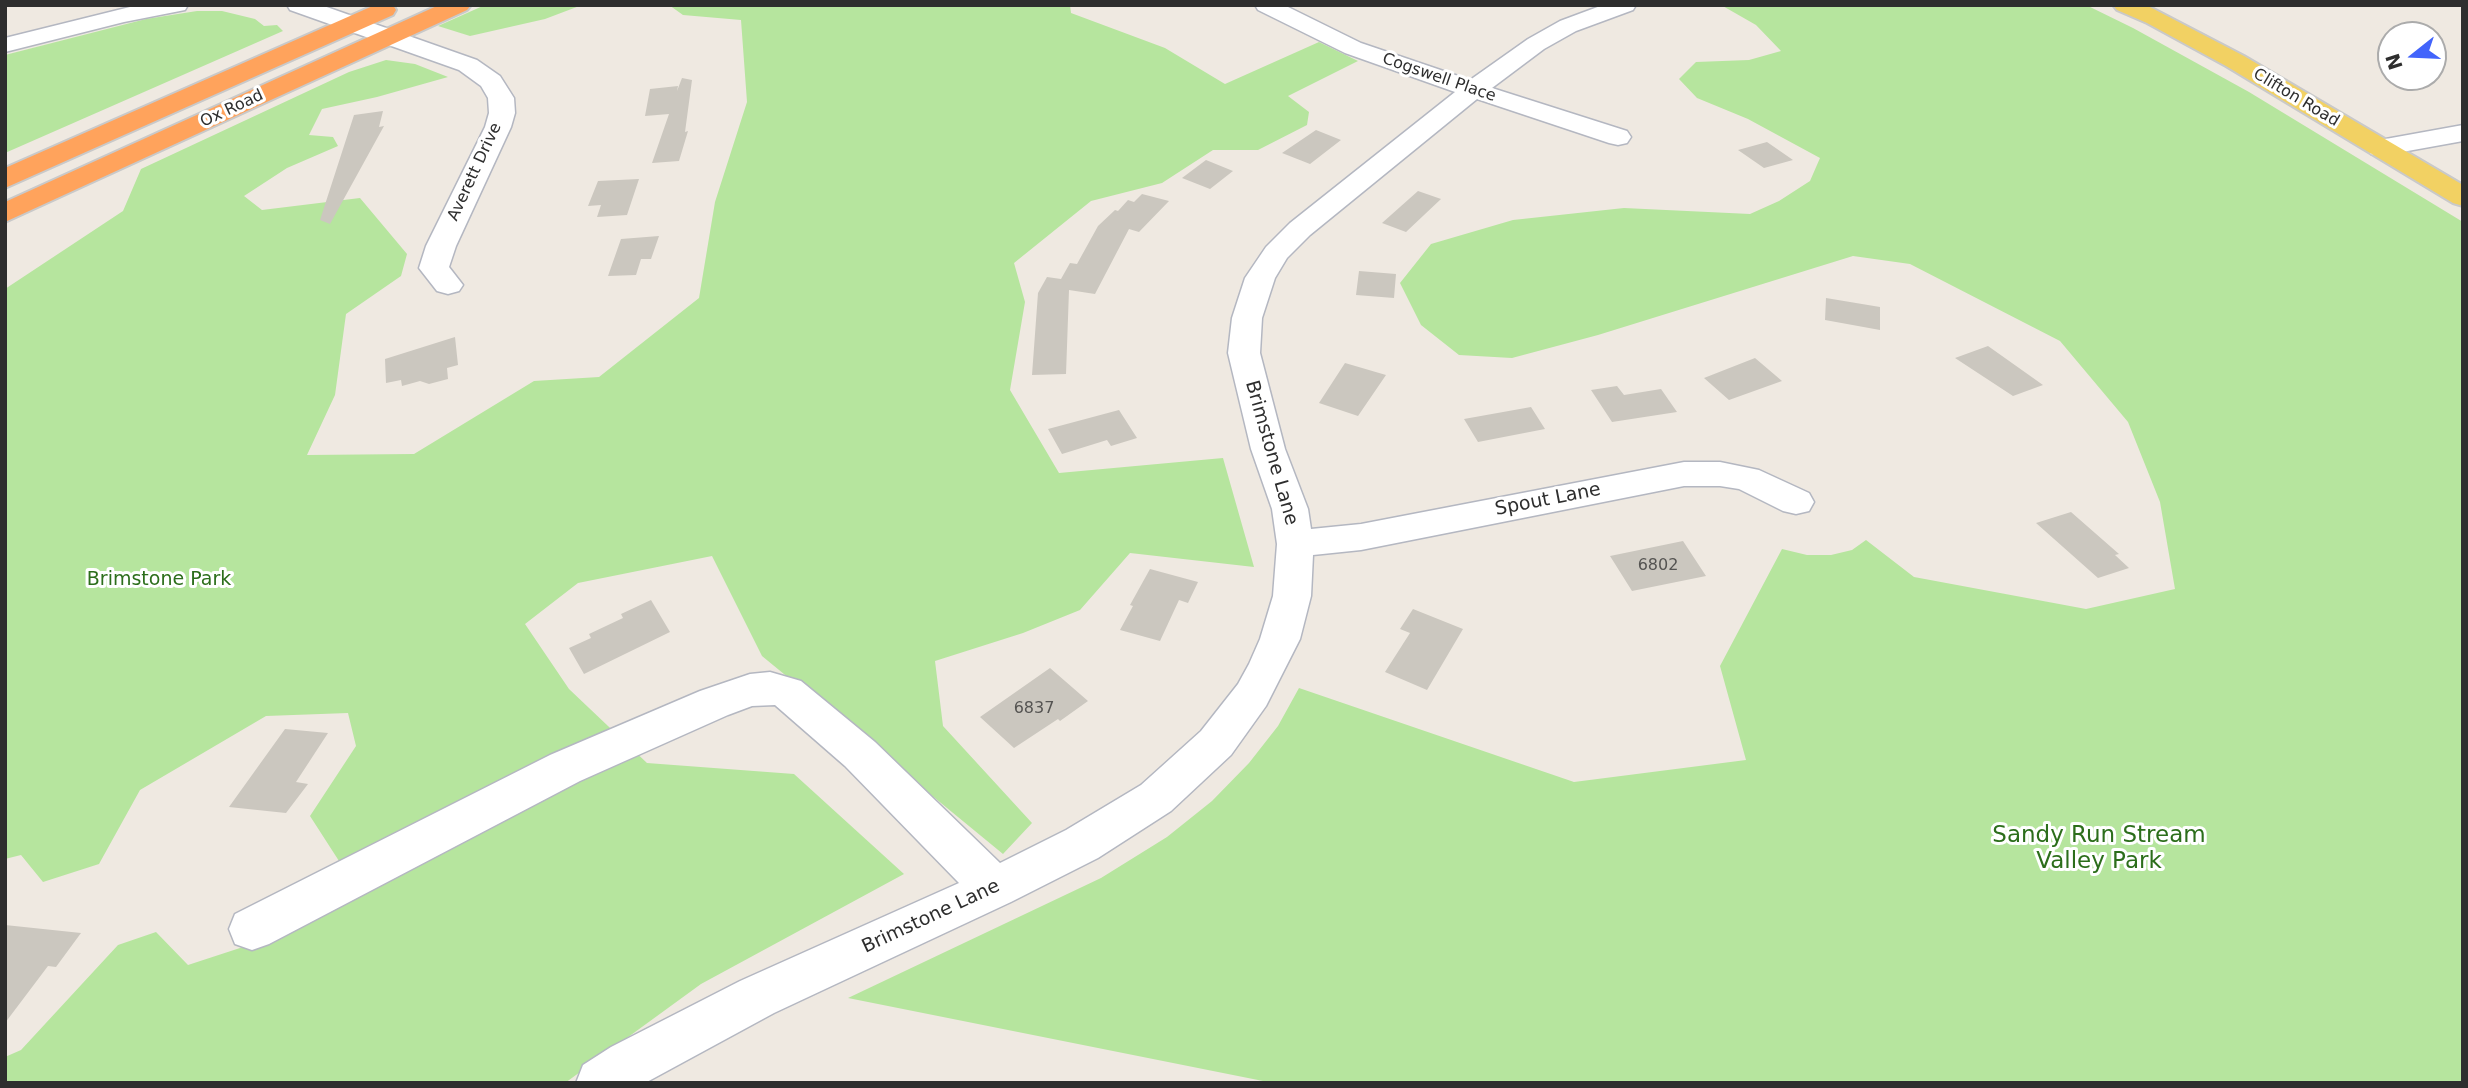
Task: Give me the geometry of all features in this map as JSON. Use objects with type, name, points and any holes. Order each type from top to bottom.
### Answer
[{"type":"highway","name":"Ox Road","points":[[5,179],[396,5]]},
{"type":"highway","name":"Ox Road","points":[[5,213],[458,5]]},
{"type":"main road","name":"Clifton Road","points":[[2125,5],[2200,42],[2463,197]]},
{"type":"street","points":[[5,45],[77,16],[177,5]]},
{"type":"street","points":[[298,5],[391,36]]},
{"type":"street","name":"Cogswell Place","points":[[1266,5],[1353,48],[1618,137]]},
{"type":"street","name":"Brimstone Lane","points":[[613,1079],[757,998],[995,888],[1082,844],[1156,798],[1216,743],[1252,695],[1280,639],[1292,596],[1295,544],[1290,509],[1268,449],[1244,353],[1247,318],[1260,278],[1276,253],[1300,229],[1474,89],[1536,44],[1568,26],[1625,5]]},
{"type":"street","name":"Averett Drive","points":[[391,36],[468,65],[491,81],[501,98],[502,113],[498,127],[441,246],[434,268],[448,285]]},
{"type":"street","points":[[2380,148],[2463,133]]},
{"type":"street","name":"Spout Lane","points":[[1295,544],[1361,537],[1684,474],[1720,474],[1747,479],[1796,502]]},
{"type":"street","points":[[252,929],[565,768],[714,703],[750,690],[770,688],[787,692],[860,754],[995,888]]},
{"type":"green space","points":[[485,5],[582,5],[545,19],[470,36],[438,26]]},
{"type":"green space","name":"Brimstone Park","points":[[669,5],[1070,5],[1071,13],[1165,48],[1225,84],[1319,42],[1358,61],[1288,96],[1309,112],[1307,125],[1258,150],[1213,150],[1162,183],[1091,201],[1014,263],[1025,302],[1010,390],[1059,473],[1223,458],[1254,567],[1130,553],[1080,610],[1023,633],[935,661],[943,726],[1032,823],[1003,854],[762,656],[712,556],[578,583],[525,624],[569,689],[647,763],[794,774],[904,874],[701,984],[565,1083],[5,1083],[5,1057],[21,1050],[118,945],[156,932],[188,965],[292,931],[339,861],[310,816],[356,746],[348,713],[266,716],[140,790],[99,864],[43,882],[21,855],[5,859],[5,289],[123,211],[141,169],[349,72],[386,60],[415,64],[448,77],[322,109],[309,135],[333,137],[338,146],[287,168],[244,196],[262,210],[360,198],[407,254],[401,276],[346,314],[335,395],[307,455],[414,454],[534,381],[599,377],[699,298],[715,202],[747,102],[741,20],[683,15]]},
{"type":"green space","name":"Sandy Run Stream Valley Park","points":[[1721,5],[2086,5],[2249,92],[2463,222],[2463,1083],[1273,1083],[848,998],[1101,878],[1167,837],[1212,801],[1249,763],[1278,726],[1299,688],[1574,782],[1746,760],[1720,666],[1782,549],[1807,555],[1831,555],[1852,550],[1866,540],[1914,577],[2086,609],[2175,589],[2160,502],[2128,422],[2060,341],[1910,264],[1853,256],[1598,335],[1512,358],[1459,355],[1421,325],[1400,283],[1431,244],[1513,220],[1624,208],[1750,214],[1779,201],[1810,181],[1820,158],[1748,119],[1697,98],[1679,79],[1696,62],[1749,60],[1781,51],[1756,25]]},
{"type":"green space","points":[[197,11],[222,11],[255,19],[264,26],[277,25],[283,31],[5,153],[5,55],[146,19]]},
{"type":"building","points":[[682,78],[692,80],[685,132],[688,131],[679,161],[652,163],[669,114],[645,116],[650,89],[678,86],[677,91]]},
{"type":"building","points":[[383,111],[379,127],[384,126],[330,224],[320,220],[354,115]]},
{"type":"building","points":[[1316,130],[1341,140],[1310,164],[1282,153]]},
{"type":"building","points":[[1767,142],[1793,160],[1764,168],[1738,150]]},
{"type":"building","points":[[1206,160],[1233,171],[1210,189],[1182,178]]},
{"type":"building","points":[[639,179],[627,215],[597,217],[601,205],[588,206],[598,181]]},
{"type":"building","points":[[1418,191],[1441,199],[1406,232],[1382,223]]},
{"type":"building","points":[[1142,194],[1169,201],[1139,232],[1129,229],[1095,294],[1069,290],[1066,374],[1032,375],[1038,293],[1047,277],[1061,279],[1070,263],[1077,264],[1098,226],[1128,200],[1134,202]]},
{"type":"building","points":[[659,236],[651,259],[641,259],[636,275],[608,276],[621,239]]},
{"type":"building","points":[[1359,271],[1396,274],[1394,298],[1356,295]]},
{"type":"building","points":[[1826,298],[1880,307],[1880,330],[1825,320]]},
{"type":"building","points":[[455,337],[458,365],[447,368],[448,379],[429,384],[420,381],[402,386],[401,380],[386,383],[385,359]]},
{"type":"building","points":[[1988,346],[2043,385],[2013,396],[1955,358]]},
{"type":"building","points":[[1755,358],[1782,381],[1729,400],[1704,378]]},
{"type":"building","points":[[1345,363],[1386,375],[1358,416],[1319,403]]},
{"type":"building","points":[[1617,386],[1624,395],[1661,389],[1677,412],[1612,422],[1591,390]]},
{"type":"building","points":[[1531,407],[1545,429],[1478,442],[1464,419]]},
{"type":"building","points":[[1119,410],[1137,438],[1111,446],[1107,440],[1062,454],[1048,429]]},
{"type":"building","points":[[2071,512],[2119,554],[2115,555],[2129,568],[2098,578],[2036,523]]},
{"type":"building","points":[[1683,541],[1706,576],[1632,591],[1610,556]]},
{"type":"building","points":[[1150,569],[1198,582],[1188,603],[1179,600],[1160,641],[1120,630]]},
{"type":"building","points":[[651,600],[670,632],[584,674],[569,648],[591,638],[589,634],[623,618],[621,614]]},
{"type":"building","points":[[1413,609],[1463,629],[1427,690],[1385,672],[1410,633],[1400,629]]},
{"type":"building","points":[[1050,668],[1088,701],[1014,748],[980,717]]},
{"type":"building","points":[[285,729],[328,733],[296,782],[308,784],[286,813],[229,807]]},
{"type":"building","points":[[5,925],[81,933],[56,967],[48,966],[5,1023]]}]
